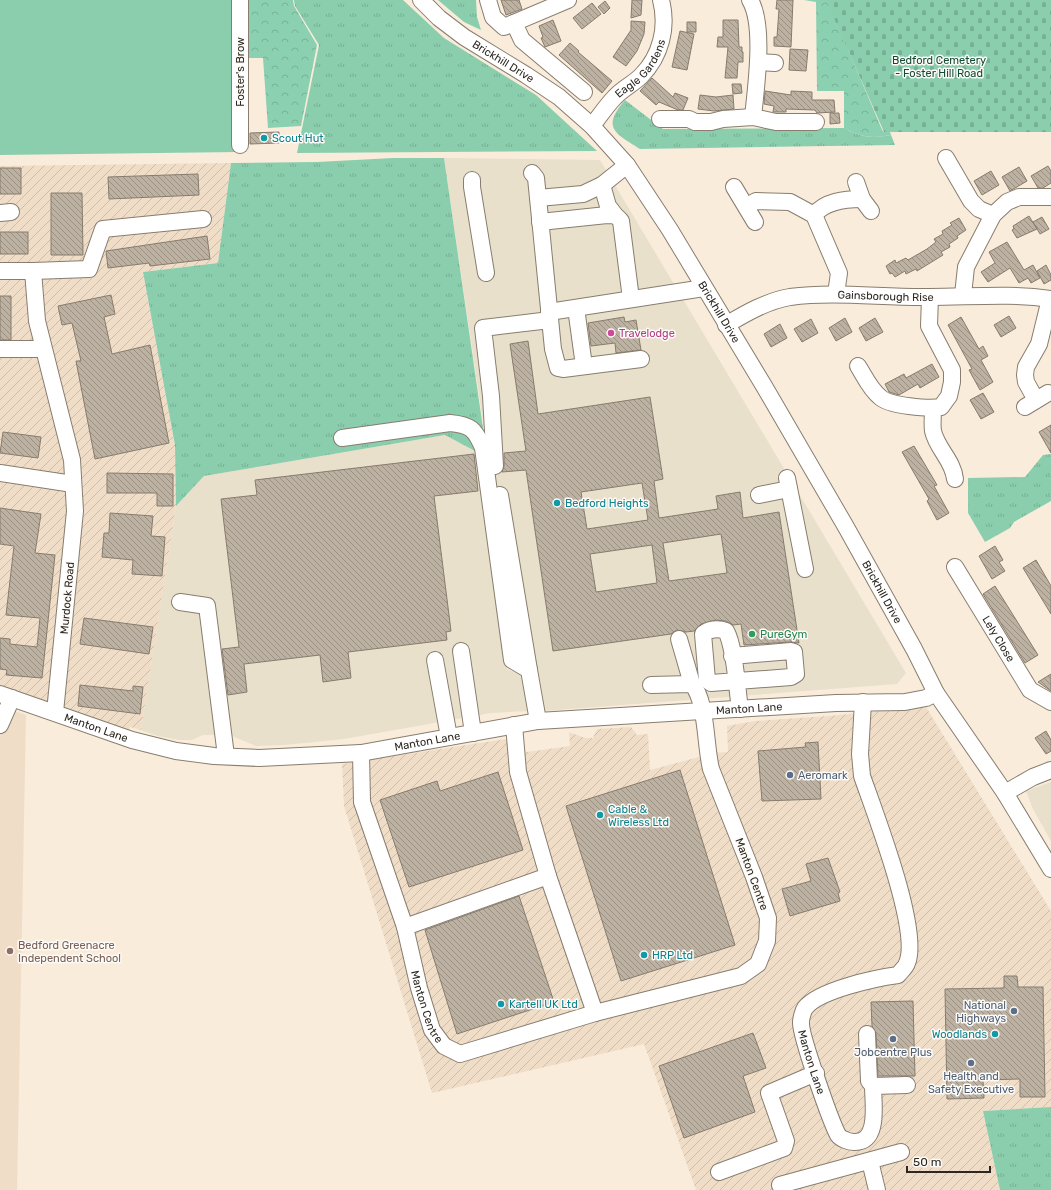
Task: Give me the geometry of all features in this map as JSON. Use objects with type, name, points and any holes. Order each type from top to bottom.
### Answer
[{"type":"street","name":"Foster's Brow","points":[[240,0],[240,145]]},
{"type":"street","name":"Brickhill Drive","points":[[421,0],[439,18],[464,37],[559,97],[592,126],[627,165],[670,230],[846,527],[914,649],[936,693]]},
{"type":"street","points":[[488,0],[493,17],[509,25],[522,40],[584,92]]},
{"type":"street","points":[[509,25],[568,0]]},
{"type":"street","name":"Eagle Gardens","points":[[592,126],[615,97],[641,76],[652,63],[659,48],[663,31],[661,0]]},
{"type":"street","points":[[750,0],[755,9],[758,62],[753,117]]},
{"type":"street","points":[[758,62],[776,63]]},
{"type":"street","points":[[660,119],[689,119],[695,122],[711,122],[724,119],[753,117],[776,122],[816,122]]},
{"type":"street","points":[[952,163],[971,201],[979,210],[993,214]]},
{"type":"street","points":[[538,198],[583,194],[602,185],[627,165]]},
{"type":"street","points":[[532,174],[536,178],[550,316],[555,357],[558,368],[641,358]]},
{"type":"street","points":[[472,180],[486,272]]},
{"type":"street","points":[[814,216],[818,210],[829,204],[846,200],[866,205],[856,182]]},
{"type":"street","points":[[602,185],[608,206],[620,221],[632,299]]},
{"type":"street","points":[[734,187],[756,222]]},
{"type":"street","points":[[963,295],[966,267],[993,214],[1007,202],[1019,197],[1051,197]]},
{"type":"street","points":[[747,206],[756,201],[790,202],[814,216],[839,273],[836,294]]},
{"type":"street","points":[[540,222],[615,215]]},
{"type":"street","points":[[0,271],[33,272],[89,269],[103,229],[203,220]]},
{"type":"street","name":"Murdock Road","points":[[33,272],[36,321],[42,349],[72,460],[75,511],[55,712]]},
{"type":"street","points":[[538,721],[496,470],[491,396],[483,328],[550,316],[576,308],[704,288]]},
{"type":"street","name":"Gainsborough Rise","points":[[726,325],[768,302],[790,297],[836,294],[930,297],[963,295],[1020,296],[1050,299]]},
{"type":"street","points":[[858,366],[872,390],[881,399],[902,405],[933,409],[941,407],[949,396],[952,382],[952,370],[929,326],[930,297]]},
{"type":"street","points":[[1036,400],[1026,382],[1026,367],[1039,344],[1050,299]]},
{"type":"street","points":[[576,308],[584,366]]},
{"type":"street","points":[[0,349],[42,349]]},
{"type":"street","points":[[933,409],[933,430],[936,438],[954,468],[955,479]]},
{"type":"street","points":[[342,438],[450,423],[466,425],[477,433],[483,448],[512,660],[530,670]]},
{"type":"street","points":[[0,473],[73,484]]},
{"type":"street","points":[[759,495],[788,484],[805,569]]},
{"type":"street","name":"Lely Close","points":[[955,567],[1030,690],[1051,702]]},
{"type":"street","points":[[180,602],[207,606],[226,756]]},
{"type":"street","points":[[732,656],[791,652],[794,652],[796,655],[796,674],[791,677],[736,682],[711,683],[707,680],[703,634],[708,631],[719,629],[726,632],[732,656],[736,682],[740,709]]},
{"type":"street","name":"Manton Centre","points":[[361,753],[362,802],[405,927],[419,988],[432,1030],[444,1046],[460,1054],[595,1013],[741,976],[758,964],[767,941],[768,918],[754,877],[711,769],[707,751],[703,711],[698,690],[692,684],[679,639]]},
{"type":"street","points":[[461,651],[473,732]]},
{"type":"street","points":[[435,660],[449,737]]},
{"type":"street","points":[[651,685],[692,684]]},
{"type":"street","points":[[936,693],[1005,793],[1051,869]]},
{"type":"street","name":"Manton Lane","points":[[6,696],[132,740],[176,751],[259,758],[361,753],[538,721],[863,702],[905,702],[926,698],[936,693]]},
{"type":"street","points":[[0,726],[6,696]]},
{"type":"street","name":"Manton Lane","points":[[848,1166],[839,1136],[802,1033],[801,1022],[804,1009],[814,1000],[826,994],[873,979],[898,975],[907,963],[909,950],[905,908],[862,776],[860,754],[863,702]]},
{"type":"street","points":[[514,725],[518,772],[548,876],[595,1013]]},
{"type":"street","points":[[1005,793],[1051,770]]},
{"type":"street","points":[[405,927],[548,876]]},
{"type":"street","points":[[839,1136],[848,1142],[856,1142],[866,1138],[873,1128],[873,1091],[869,1081],[867,1034]]},
{"type":"street","points":[[719,1172],[784,1148],[786,1141],[769,1093],[816,1073]]},
{"type":"street","points":[[873,1091],[907,1085]]},
{"type":"street","points":[[780,1185],[801,1185],[848,1166],[901,1152]]},
{"type":"street","points":[[870,1161],[877,1190]]},
{"type":"shaded area","points":[[444,158],[600,160],[906,673],[897,684],[543,711],[518,659]]},
{"type":"shaded area","points":[[231,163],[218,263],[143,272],[175,445],[176,506],[141,730],[130,727],[129,732],[0,689],[0,166]]},
{"type":"shaded area","points":[[445,435],[475,451],[507,669],[526,677],[532,702],[528,711],[491,713],[344,739],[284,745],[256,746],[232,736],[223,735],[203,735],[192,740],[179,740],[158,736],[141,730],[176,506],[204,476]]},
{"type":"shaded area","name":"Bedford Greenacre Independent School","points":[[0,706],[26,715],[17,1190],[0,1190]]},
{"type":"shaded area","points":[[926,707],[1051,911],[1051,1107],[983,1111],[1000,1190],[696,1190],[644,1044],[432,1093],[344,806],[342,764],[506,739],[527,752],[570,746],[569,732],[585,738],[593,738],[597,729],[631,727],[637,735],[648,734],[650,770],[714,753],[728,752],[727,726],[755,721]]},
{"type":"shaded area","points":[[1051,782],[1051,841],[1033,809],[1026,791]]},
{"type":"green space","points":[[0,0],[234,0],[238,152],[0,155]]},
{"type":"green space","points":[[246,0],[293,0],[294,6],[317,45],[301,126],[268,128],[263,58],[246,58]]},
{"type":"green space","points":[[294,0],[403,0],[444,38],[536,95],[597,151],[297,153],[319,45],[295,6]]},
{"type":"green space","points":[[438,0],[476,0],[477,17],[481,30],[464,22]]},
{"type":"green space","points":[[804,0],[827,0],[883,132],[890,132],[891,135],[872,137],[844,128],[844,91],[817,91],[816,2]]},
{"type":"green space","name":"Bedford Cemetery - Foster Hill Road","points":[[826,0],[1051,0],[1051,132],[884,132]]},
{"type":"green space","points":[[625,100],[663,129],[844,128],[872,137],[891,135],[895,145],[640,149],[624,139],[614,129],[614,117]]},
{"type":"green space","points":[[393,158],[444,158],[486,449],[475,451],[445,435],[204,476],[176,506],[175,445],[143,272],[218,263],[231,163],[317,162]]},
{"type":"green space","points":[[1051,454],[1051,501],[1014,522],[1010,528],[985,542],[968,513],[968,478],[1025,477],[1043,455]]},
{"type":"green space","points":[[1051,1107],[1051,1190],[1000,1190],[983,1111]]},
{"type":"building","points":[[501,0],[519,0],[522,9],[506,15]]},
{"type":"building","points":[[632,0],[642,0],[641,15],[631,18]]},
{"type":"building","points":[[777,0],[793,0],[791,47],[774,46],[774,37],[777,37],[779,9],[776,9]]},
{"type":"building","points":[[605,1],[610,8],[604,14],[598,7]]},
{"type":"building","points":[[592,3],[601,14],[582,29],[573,18]]},
{"type":"building","points":[[553,20],[561,41],[545,47],[541,38],[543,37],[539,26]]},
{"type":"building","points":[[723,20],[738,20],[739,47],[742,47],[743,62],[738,62],[737,78],[725,78],[728,47],[717,47],[718,37],[723,37]]},
{"type":"building","points":[[631,21],[645,22],[644,34],[637,51],[626,66],[613,57],[631,30]]},
{"type":"building","points":[[687,22],[696,22],[696,32],[687,32]]},
{"type":"building","points":[[680,31],[694,34],[687,70],[672,67]]},
{"type":"building","points":[[570,43],[579,51],[578,52],[612,81],[602,93],[559,55]]},
{"type":"building","points":[[790,49],[808,50],[806,71],[789,70]]},
{"type":"building","points":[[652,78],[673,97],[675,93],[688,98],[683,110],[678,110],[659,102],[656,105],[640,91]]},
{"type":"building","points":[[732,84],[741,84],[742,93],[733,94]]},
{"type":"building","points":[[765,91],[791,95],[791,91],[812,92],[812,100],[834,100],[835,112],[817,113],[815,110],[786,109],[786,112],[773,112],[774,106],[764,104]]},
{"type":"building","points":[[700,95],[716,97],[733,95],[734,109],[714,111],[698,109]]},
{"type":"building","points":[[830,113],[839,113],[840,123],[830,124]]},
{"type":"building","name":"Scout Hut","points":[[279,132],[279,143],[250,144],[250,133]]},
{"type":"building","points":[[1048,166],[1051,171],[1051,183],[1043,188],[1038,188],[1031,176]]},
{"type":"building","points":[[1019,167],[1027,181],[1010,191],[1002,177]]},
{"type":"building","points":[[0,168],[21,168],[21,194],[0,194]]},
{"type":"building","points":[[991,171],[999,185],[982,195],[974,181]]},
{"type":"building","points":[[198,174],[199,195],[109,199],[108,177]]},
{"type":"building","points":[[51,193],[82,193],[83,255],[51,255]]},
{"type":"building","points":[[1029,216],[1037,229],[1017,238],[1012,230],[1014,229],[1013,226]]},
{"type":"building","points":[[1042,217],[1049,229],[1040,234],[1033,222]]},
{"type":"building","points":[[959,218],[966,230],[949,244],[950,247],[941,252],[943,255],[917,271],[916,269],[906,274],[905,271],[895,277],[892,273],[890,274],[886,266],[895,260],[896,263],[906,258],[908,260],[927,249],[936,242],[934,239],[943,234],[942,231],[952,225],[950,223]]},
{"type":"building","points":[[0,232],[28,232],[28,254],[0,254]]},
{"type":"building","points":[[207,236],[210,259],[150,266],[149,263],[108,268],[106,251]]},
{"type":"building","points":[[1007,242],[1024,270],[1033,265],[1040,278],[1031,283],[1028,278],[1019,283],[1010,268],[988,282],[981,272],[995,263],[989,252]]},
{"type":"building","points":[[1046,265],[1051,275],[1051,280],[1044,284],[1037,271]]},
{"type":"building","points":[[111,295],[115,314],[104,317],[112,354],[150,345],[169,443],[95,459],[76,361],[81,361],[72,323],[62,325],[58,306]]},
{"type":"building","points":[[0,296],[11,296],[11,340],[0,340]]},
{"type":"building","points":[[1009,316],[1016,328],[1001,337],[994,325]]},
{"type":"building","name":"Travelodge","points":[[624,317],[625,322],[636,320],[641,350],[616,353],[615,343],[591,346],[588,323]]},
{"type":"building","points":[[961,317],[979,349],[983,346],[988,356],[981,360],[993,382],[980,390],[969,370],[972,369],[948,325]]},
{"type":"building","points":[[845,318],[852,332],[836,341],[829,328]]},
{"type":"building","points":[[875,318],[883,332],[866,341],[859,328]]},
{"type":"building","points":[[811,319],[818,333],[802,342],[794,329]]},
{"type":"building","points":[[780,324],[787,338],[771,347],[764,334]]},
{"type":"building","name":"Bedford Heights","points":[[528,341],[538,414],[650,397],[663,479],[654,481],[659,518],[718,509],[716,496],[740,492],[743,518],[779,512],[799,643],[790,642],[744,645],[741,624],[733,625],[726,621],[716,620],[701,624],[694,631],[686,632],[677,630],[671,634],[553,651],[526,470],[502,472],[504,466],[504,453],[526,451],[510,344]],"holes":[[[642,483],[648,520],[587,529],[581,492]],[[721,534],[727,573],[669,581],[663,543]],[[652,545],[657,583],[596,592],[590,554]]]},
{"type":"building","points":[[932,364],[939,377],[920,388],[918,384],[899,395],[889,392],[885,384],[904,374],[906,378]]},
{"type":"building","points":[[983,393],[994,412],[981,419],[970,400]]},
{"type":"building","points":[[1051,425],[1051,453],[1039,432]]},
{"type":"building","points":[[3,432],[41,437],[38,458],[0,453]]},
{"type":"building","points":[[914,446],[937,485],[934,486],[949,513],[937,520],[927,501],[929,499],[902,452]]},
{"type":"building","points":[[474,454],[478,491],[434,496],[451,631],[446,632],[447,640],[348,652],[351,678],[323,682],[320,655],[244,664],[247,692],[228,695],[222,649],[239,647],[221,499],[257,495],[255,480]]},
{"type":"building","points":[[107,473],[173,474],[173,506],[157,506],[157,493],[107,493]]},
{"type":"building","points":[[0,508],[41,514],[35,553],[55,555],[42,678],[6,675],[7,670],[0,669],[0,638],[10,639],[10,644],[37,647],[40,618],[6,615],[14,546],[0,544]]},
{"type":"building","points":[[110,513],[153,516],[151,536],[165,537],[162,576],[132,574],[133,560],[102,557],[104,533],[109,533]]},
{"type":"building","points":[[995,546],[1003,560],[999,562],[1005,571],[992,579],[979,556]]},
{"type":"building","points":[[1036,560],[1051,586],[1051,614],[1023,568]]},
{"type":"building","points":[[995,586],[1038,655],[1025,663],[983,594]]},
{"type":"building","points":[[84,618],[153,627],[149,654],[80,644]]},
{"type":"building","points":[[1051,674],[1051,691],[1038,682]]},
{"type":"building","points":[[80,685],[133,691],[133,686],[143,687],[140,714],[78,706]]},
{"type":"building","points":[[1046,731],[1051,740],[1051,751],[1046,754],[1035,738]]},
{"type":"building","name":"Aeromark","points":[[818,742],[821,799],[762,801],[758,751],[806,747],[805,743]]},
{"type":"building","points":[[680,770],[735,945],[621,981],[566,806]]},
{"type":"building","points":[[498,772],[523,850],[409,887],[380,800],[437,781],[440,791]]},
{"type":"building","points":[[828,858],[840,892],[838,893],[840,901],[790,916],[782,889],[811,881],[806,864]]},
{"type":"building","points":[[519,896],[554,1002],[457,1034],[425,930]]},
{"type":"building","name":"Woodlands","points":[[1004,976],[1017,976],[1018,987],[1043,987],[1045,1097],[1020,1097],[1020,1079],[983,1080],[984,1098],[947,1099],[945,989],[1004,988]]},
{"type":"building","name":"Jobcentre Plus","points":[[913,1001],[915,1076],[878,1076],[876,1034],[872,1026],[871,1002]]},
{"type":"building","points":[[753,1033],[766,1068],[743,1076],[755,1112],[684,1138],[659,1066]]},
{"type":"place","name":"Scout Hut","points":[[264,138]]},
{"type":"place","name":"Travelodge","points":[[611,333]]},
{"type":"place","name":"Bedford Heights","points":[[557,503]]},
{"type":"place","name":"PureGym","points":[[752,634]]},
{"type":"place","name":"Aeromark","points":[[790,775]]},
{"type":"place","name":"Cable & Wireless Ltd","points":[[600,815]]},
{"type":"place","name":"Bedford Greenacre Independent School","points":[[10,951]]},
{"type":"place","name":"HRP Ltd","points":[[644,955]]},
{"type":"place","name":"Kartell UK Ltd","points":[[501,1004]]},
{"type":"place","name":"National Highways","points":[[1014,1011]]},
{"type":"place","name":"Woodlands","points":[[995,1034]]},
{"type":"place","name":"Jobcentre Plus","points":[[893,1039]]},
{"type":"place","name":"Health and Safety Executive","points":[[971,1063]]}]
